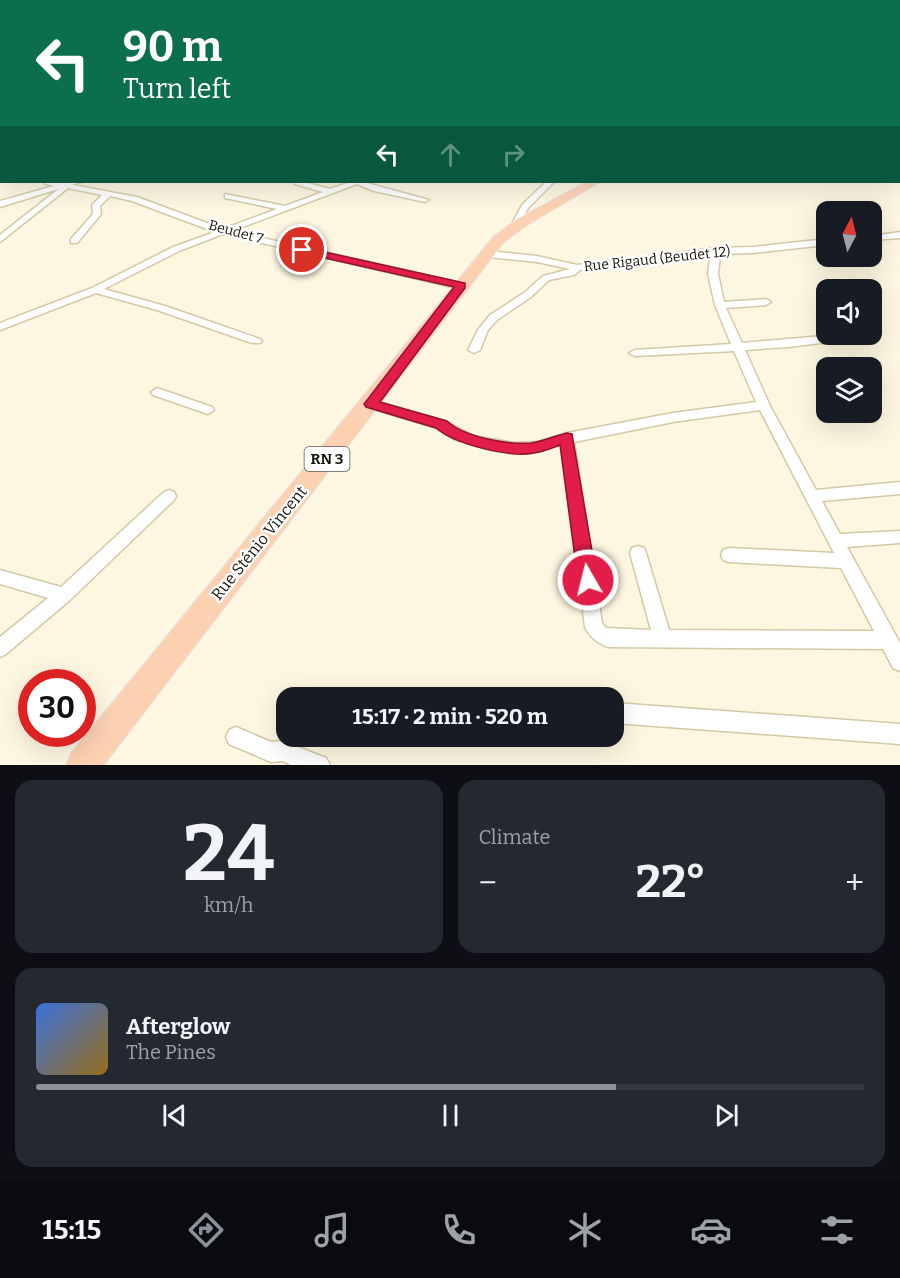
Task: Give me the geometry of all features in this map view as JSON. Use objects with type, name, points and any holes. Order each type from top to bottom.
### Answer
[{"type":"main road","name":"Rue Sténio Vincent","points":[[83,765],[371,404],[499,239],[592,183]]},
{"type":"street","name":"Beudet 7","points":[[52,183],[153,205],[224,232],[461,286]]},
{"type":"street","points":[[0,204],[73,183]]},
{"type":"street","points":[[301,183],[329,191]]},
{"type":"street","points":[[4,326],[94,290],[140,265],[354,183]]},
{"type":"street","points":[[360,183],[425,200]]},
{"type":"street","points":[[514,228],[525,207],[549,183]]},
{"type":"street","points":[[0,239],[65,186]]},
{"type":"street","points":[[74,241],[97,214],[96,205],[108,194]]},
{"type":"street","points":[[228,196],[284,208]]},
{"type":"street","points":[[882,237],[900,235]]},
{"type":"street","name":"Rue Rigaud (Beudet 12)","points":[[487,254],[537,259],[577,267],[716,251],[753,250],[816,243]]},
{"type":"street","points":[[716,251],[713,274],[720,305],[764,406],[900,662]]},
{"type":"street","points":[[474,350],[480,334],[494,315],[525,297],[546,278],[572,273],[577,267]]},
{"type":"street","points":[[94,290],[161,308],[256,341]]},
{"type":"street","points":[[720,305],[766,302]]},
{"type":"street","points":[[634,353],[816,341]]},
{"type":"street","points":[[157,392],[208,410]]},
{"type":"street","points":[[371,404],[441,425],[448,431],[472,441],[521,448],[533,448],[567,438],[653,421],[764,406]]},
{"type":"street","points":[[567,438],[594,627],[600,634],[608,638],[888,640]]},
{"type":"street","points":[[812,496],[900,488]]},
{"type":"street","points":[[0,648],[64,595],[169,496]]},
{"type":"street","points":[[836,541],[900,537]]},
{"type":"street","points":[[638,554],[662,638]]},
{"type":"street","points":[[729,555],[846,561]]},
{"type":"street","points":[[0,577],[64,595]]},
{"type":"street","points":[[624,714],[900,734]]},
{"type":"street","points":[[236,737],[271,753],[282,751],[319,765]]},
{"type":"route","points":[[302,250],[461,286],[371,404],[441,425],[448,431],[472,441],[533,448],[567,438],[588,580]]}]
